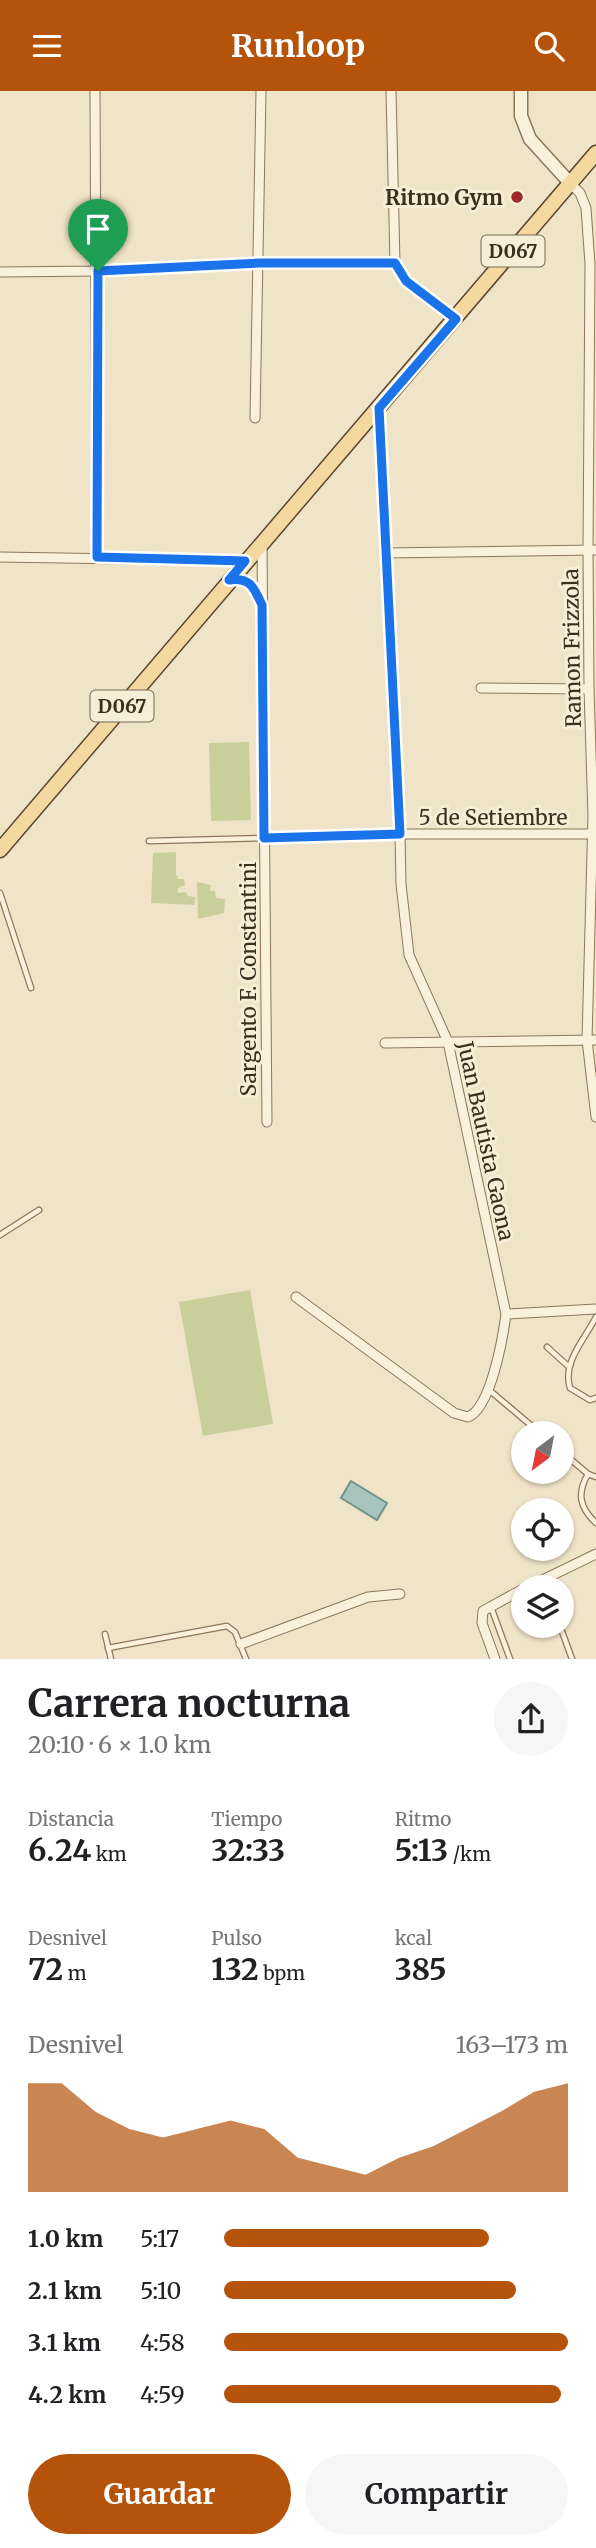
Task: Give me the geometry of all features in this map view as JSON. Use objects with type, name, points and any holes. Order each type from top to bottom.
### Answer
[{"type":"main road","name":"D067","points":[[0,850],[596,153]]},
{"type":"street","points":[[95,91],[98,271],[97,557]]},
{"type":"street","points":[[255,418],[261,91]]},
{"type":"street","points":[[391,91],[395,263],[406,281],[456,319]]},
{"type":"street","points":[[521,91],[521,116],[530,139],[570,183]]},
{"type":"street","name":"Ramon Frizzola","points":[[570,183],[580,193],[586,208],[593,264],[589,688],[594,834],[591,1040],[596,1117]]},
{"type":"street","points":[[0,272],[98,271],[259,263],[395,263]]},
{"type":"street","name":"Juan Bautista Gaona","points":[[296,1297],[454,1413],[468,1417],[478,1411],[502,1343],[506,1314],[448,1042],[409,955],[401,884],[379,408]]},
{"type":"street","name":"Sargento F. Constantini","points":[[262,541],[267,1122]]},
{"type":"street","points":[[386,553],[592,550]]},
{"type":"street","points":[[0,557],[245,561]]},
{"type":"street","points":[[229,580],[245,580],[262,605]]},
{"type":"street","points":[[481,688],[589,688]]},
{"type":"street","name":"5 de Setiembre","points":[[264,838],[400,834],[594,834]]},
{"type":"street","points":[[385,1043],[591,1040]]},
{"type":"street","points":[[506,1314],[596,1309]]},
{"type":"street","points":[[560,1575],[596,1554]]},
{"type":"street","points":[[241,1644],[368,1597],[400,1594]]},
{"type":"street","points":[[495,1659],[482,1623],[483,1611],[511,1596]]},
{"type":"lane","points":[[149,841],[264,838]]},
{"type":"lane","points":[[0,893],[31,988]]},
{"type":"lane","points":[[0,1235],[39,1210]]},
{"type":"lane","points":[[596,1317],[568,1366],[567,1376],[570,1388],[590,1400],[596,1398]]},
{"type":"lane","points":[[547,1347],[568,1366]]},
{"type":"lane","points":[[487,1389],[526,1421]]},
{"type":"lane","points":[[574,1462],[596,1477]]},
{"type":"lane","points":[[588,1473],[580,1487],[579,1497],[586,1514],[596,1523]]},
{"type":"lane","points":[[490,1606],[510,1659]]},
{"type":"lane","points":[[108,1648],[227,1626],[235,1632],[246,1659]]},
{"type":"lane","points":[[105,1634],[111,1659]]},
{"type":"lane","points":[[564,1638],[572,1659]]},
{"type":"green space","points":[[249,742],[251,820],[211,821],[209,743]]},
{"type":"green space","points":[[176,852],[176,874],[178,879],[184,879],[185,885],[178,888],[178,893],[186,892],[188,896],[196,897],[194,905],[151,903],[153,853]]},
{"type":"green space","points":[[197,882],[211,885],[210,891],[215,891],[216,898],[225,899],[224,913],[198,919]]},
{"type":"green space","points":[[250,1290],[273,1424],[203,1436],[179,1302]]},
{"type":"water","points":[[351,1481],[387,1503],[377,1520],[341,1498]]},
{"type":"place","name":"Ritmo Gym","points":[[517,197]]},
{"type":"route","points":[[259,263],[395,263],[406,281],[456,319],[379,408],[400,834],[264,838],[262,605],[245,580],[229,580],[245,561],[97,557],[98,271],[259,263]]}]
